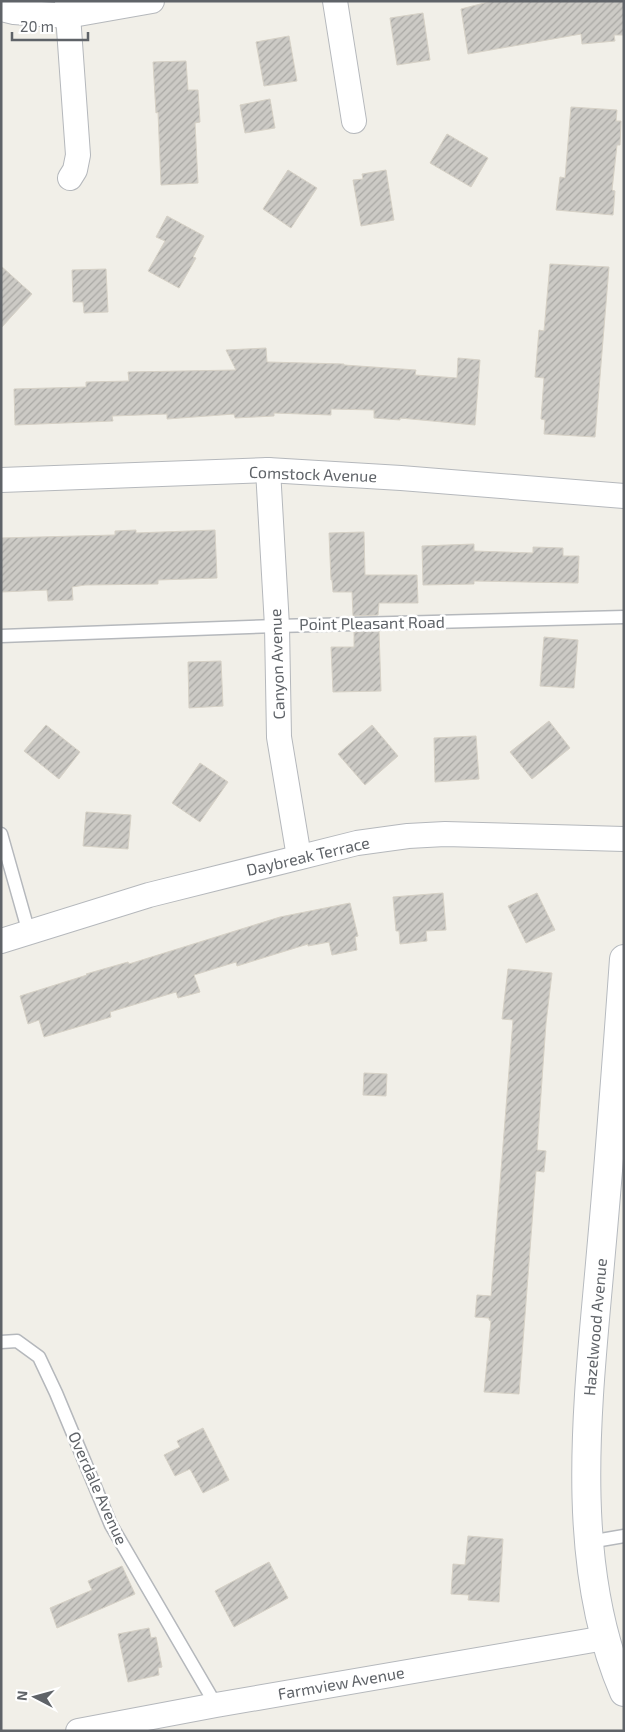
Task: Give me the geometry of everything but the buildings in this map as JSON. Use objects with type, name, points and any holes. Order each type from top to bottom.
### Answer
[{"type":"street","points":[[1,9],[14,12],[152,1]]},
{"type":"street","points":[[335,1],[354,121]]},
{"type":"street","points":[[67,9],[78,155],[75,170],[70,178]]},
{"type":"street","name":"Comstock Avenue","points":[[1,480],[268,470],[401,478],[624,496]]},
{"type":"street","name":"Canyon Avenue","points":[[268,470],[277,626],[279,737],[299,857]]},
{"type":"street","name":"Daybreak Terrace","points":[[1,941],[149,895],[357,843],[408,836],[445,834],[624,839]]},
{"type":"street","name":"Hazelwood Avenue","points":[[624,959],[617,1138],[588,1410],[586,1462],[589,1542],[596,1595],[606,1638],[624,1692]]},
{"type":"street","name":"Farmview Avenue","points":[[78,1731],[216,1705],[606,1638]]},
{"type":"lane","name":"Point Pleasant Road","points":[[1,636],[277,626],[624,617]]},
{"type":"lane","points":[[1,834],[29,933]]},
{"type":"lane","name":"Overdale Avenue","points":[[1,1342],[17,1341],[39,1357],[56,1392],[111,1524],[216,1705]]},
{"type":"lane","points":[[589,1542],[624,1536]]}]
